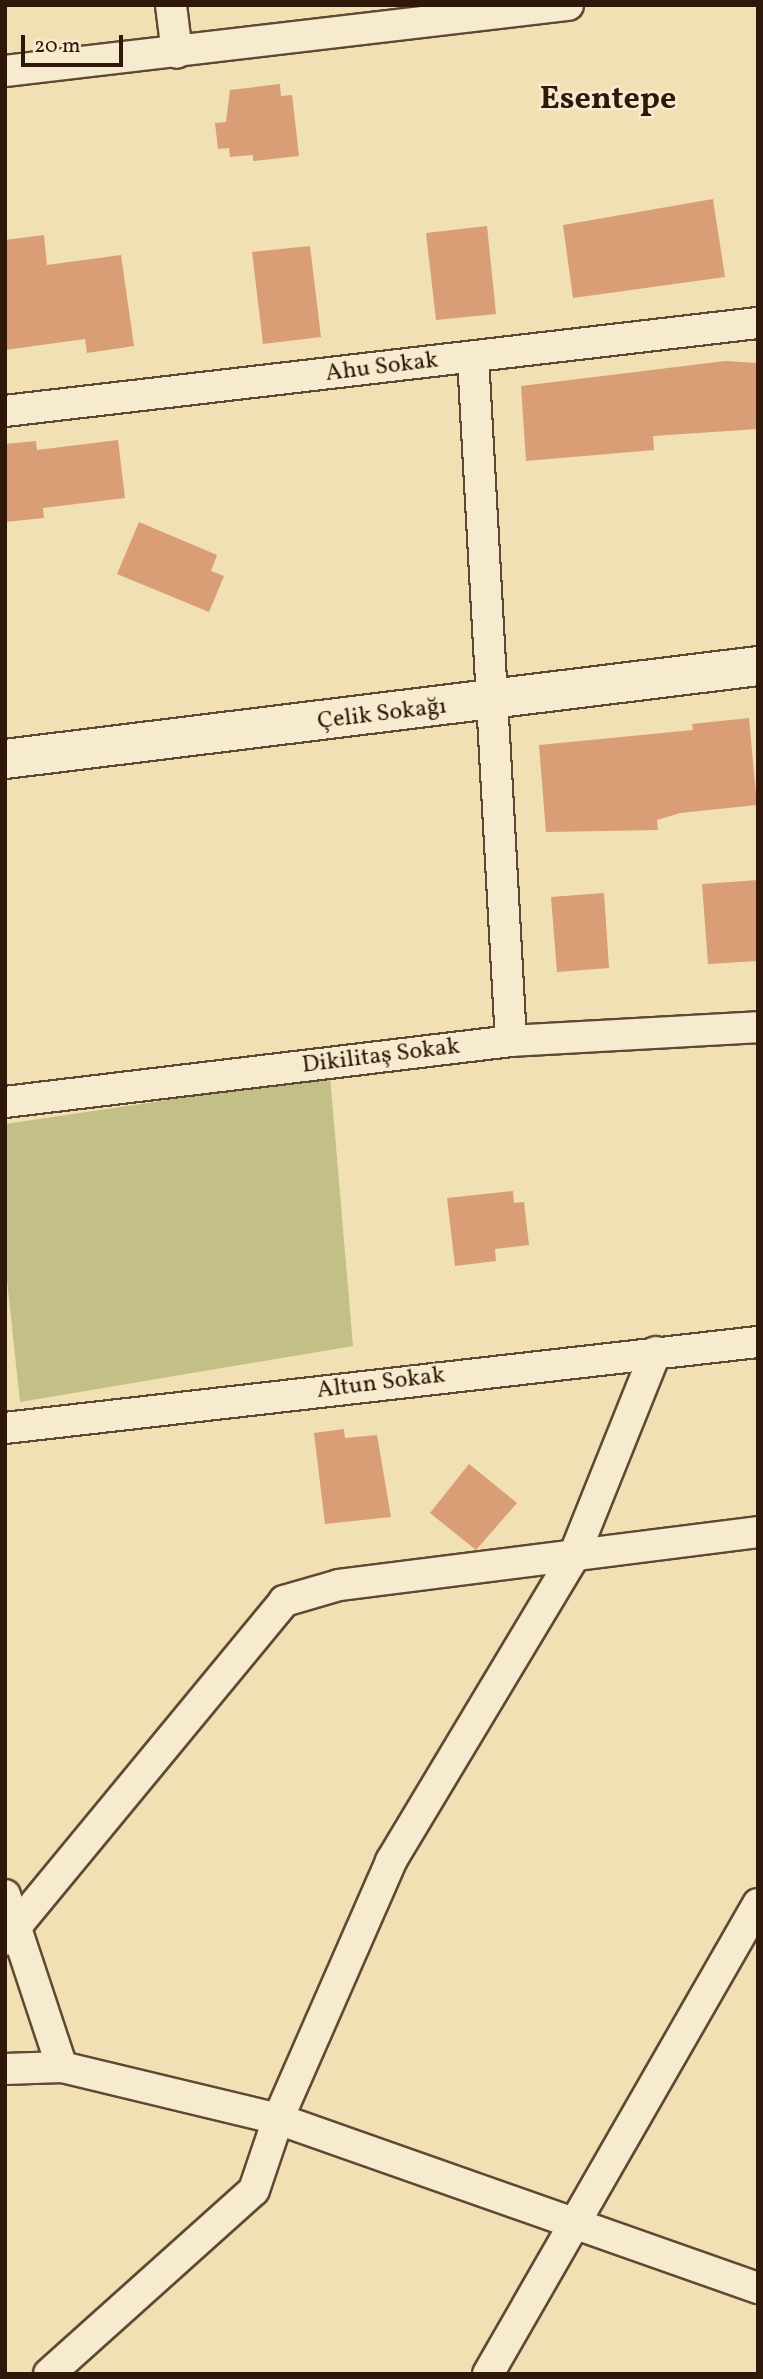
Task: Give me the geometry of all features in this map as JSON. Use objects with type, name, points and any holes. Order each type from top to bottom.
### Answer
[{"type":"street","points":[[172,5],[177,53]]},
{"type":"street","points":[[5,71],[177,53],[568,5]]},
{"type":"street","name":"Ahu Sokak","points":[[5,411],[758,323]]},
{"type":"street","points":[[472,357],[495,701],[511,1041]]},
{"type":"street","name":"Çelik Sokağı","points":[[5,759],[495,701],[758,666]]},
{"type":"street","name":"Dikilitaş Sokak","points":[[5,1102],[511,1041],[758,1027]]},
{"type":"street","name":"Altun Sokak","points":[[6,1423],[758,1342]]},
{"type":"street","points":[[49,2374],[254,2190],[278,2119],[391,1861],[573,1558],[656,1352]]},
{"type":"street","points":[[10,1935],[284,1601],[339,1585],[573,1558],[758,1532]]},
{"type":"street","points":[[5,1895],[10,1935],[62,2067]]},
{"type":"street","points":[[488,2374],[758,1904]]},
{"type":"street","points":[[5,2069],[62,2067],[278,2119],[574,2226],[758,2288]]},
{"type":"shaded area","points":[[330,1076],[353,1346],[20,1402],[5,1261],[5,1124]]},
{"type":"building","points":[[280,84],[281,96],[292,95],[299,156],[253,161],[253,155],[230,157],[229,148],[218,149],[215,123],[226,122],[230,90]]},
{"type":"building","points":[[713,199],[725,277],[573,298],[563,225]]},
{"type":"building","points":[[487,226],[496,314],[436,320],[426,233]]},
{"type":"building","points":[[44,235],[47,265],[121,255],[134,346],[87,353],[85,339],[5,350],[5,240]]},
{"type":"building","points":[[310,246],[321,337],[263,344],[252,252]]},
{"type":"building","points":[[725,361],[758,363],[758,429],[653,436],[654,450],[526,461],[521,386]]},
{"type":"building","points":[[118,440],[125,498],[43,508],[44,518],[5,522],[5,444],[36,441],[37,450]]},
{"type":"building","points":[[139,522],[217,555],[211,571],[224,576],[209,612],[117,574]]},
{"type":"building","points":[[749,718],[757,805],[680,813],[657,820],[658,830],[546,832],[539,745],[693,730],[692,724]]},
{"type":"building","points":[[758,880],[758,961],[708,964],[702,884]]},
{"type":"building","points":[[604,893],[609,968],[557,972],[551,897]]},
{"type":"building","points":[[513,1191],[514,1203],[524,1202],[529,1245],[495,1249],[496,1261],[455,1266],[447,1198]]},
{"type":"building","points":[[344,1429],[345,1438],[377,1435],[391,1517],[325,1524],[314,1433]]},
{"type":"building","points":[[469,1464],[517,1503],[476,1550],[430,1513]]},
{"type":"district","name":"Esentepe","points":[[608,100]]}]
